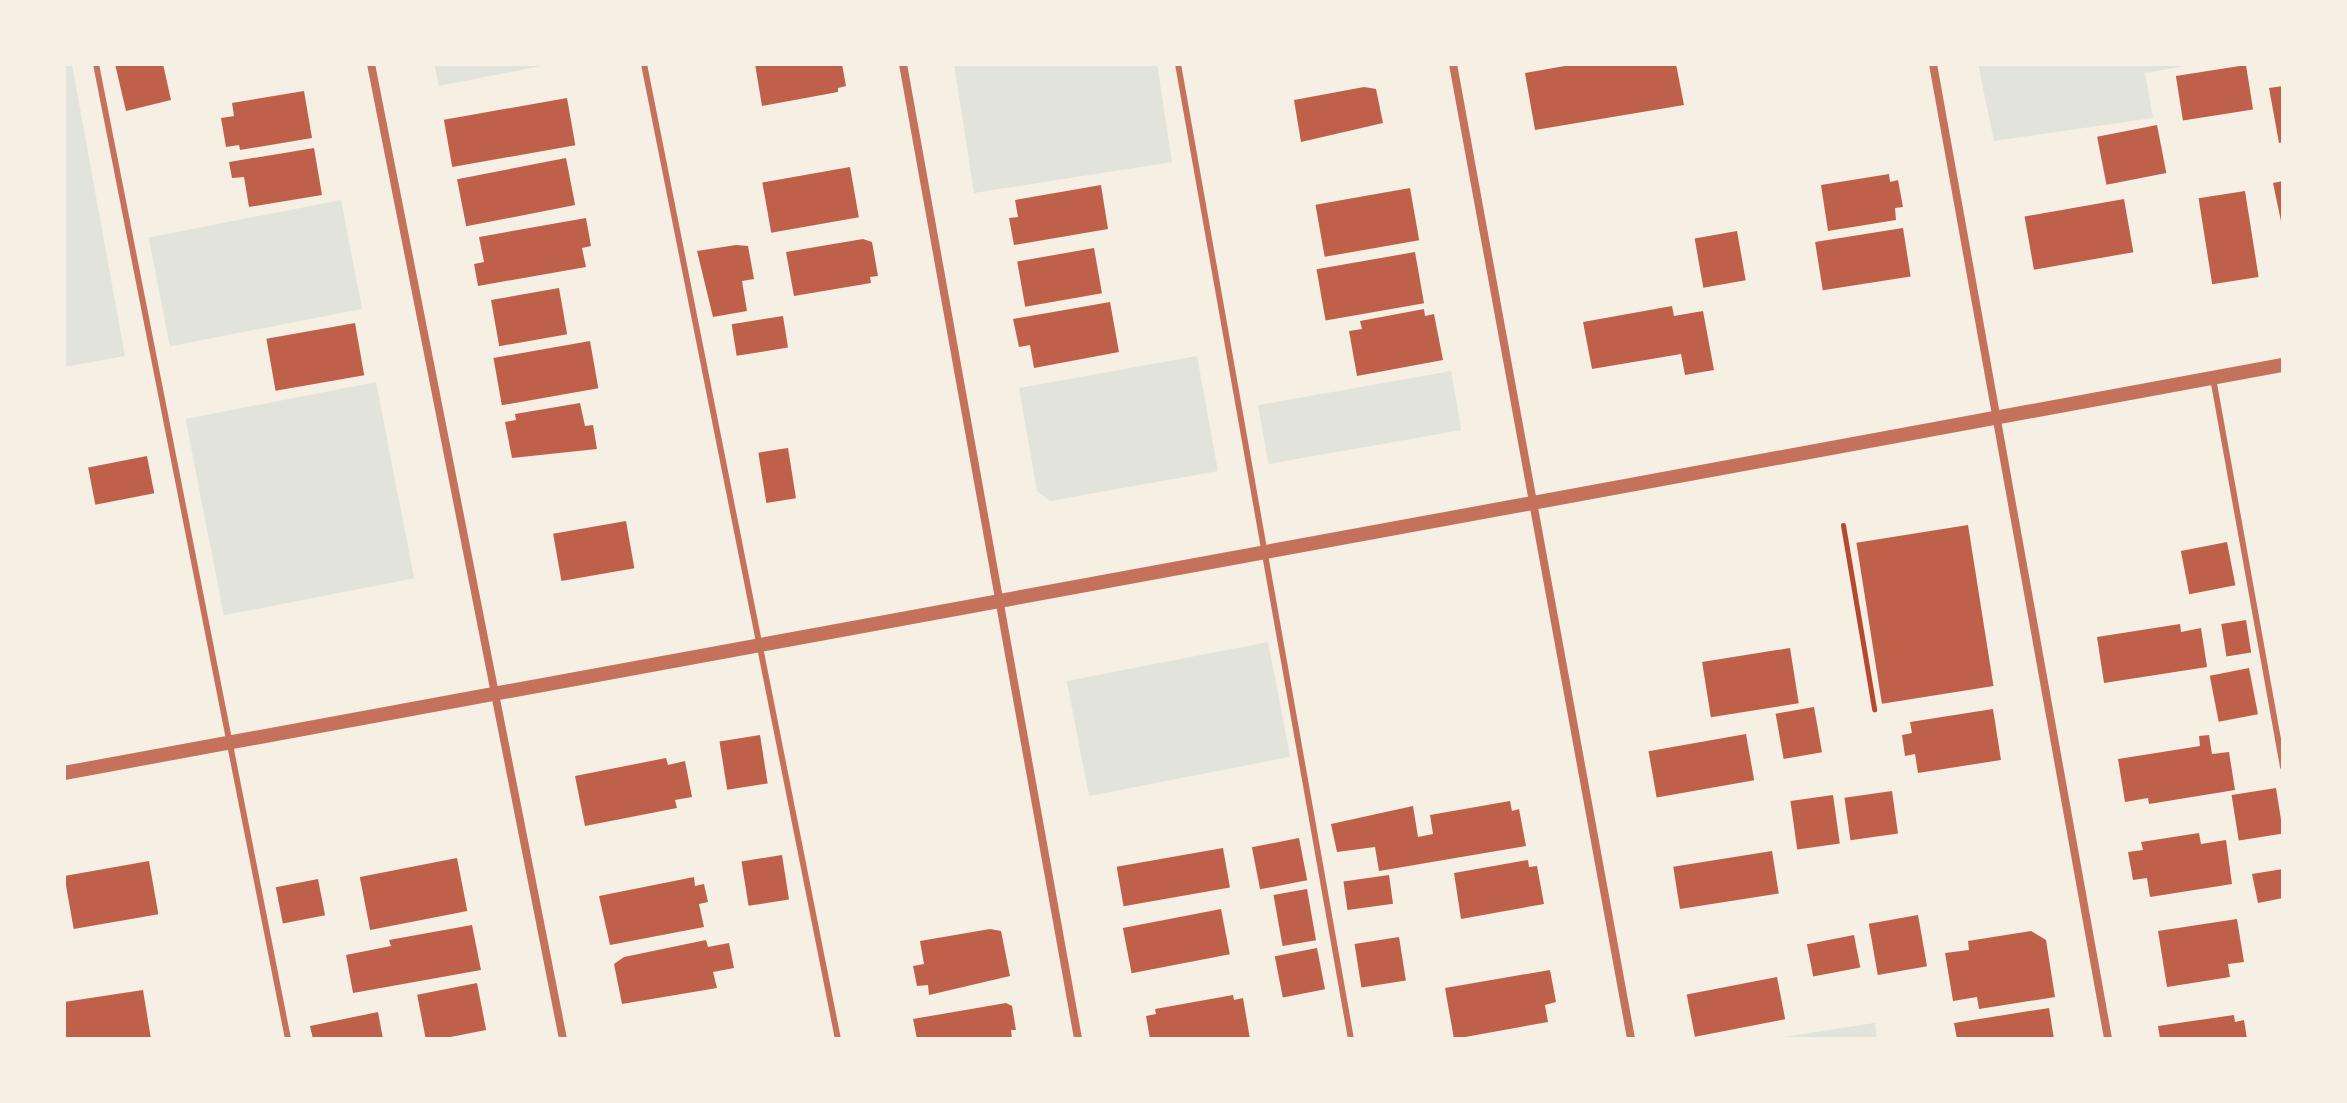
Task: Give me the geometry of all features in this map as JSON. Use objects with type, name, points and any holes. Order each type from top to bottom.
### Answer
[{"type":"street","points":[[371,64],[563,1039]]},
{"type":"street","points":[[903,64],[1078,1039]]},
{"type":"street","points":[[1453,64],[1537,502],[1631,1039]]},
{"type":"street","points":[[1933,64],[2108,1039]]},
{"type":"street","points":[[64,773],[2283,365]]},
{"type":"lane","points":[[96,64],[226,744],[288,1039]]},
{"type":"lane","points":[[644,64],[838,1039]]},
{"type":"lane","points":[[1178,64],[1351,1039]]},
{"type":"lane","points":[[2213,378],[2283,767]]},
{"type":"path","points":[[1843,525],[1874,709]]},
{"type":"shaded area","points":[[64,64],[72,64],[125,356],[64,367]]},
{"type":"shaded area","points":[[434,64],[551,64],[439,86]]},
{"type":"shaded area","points":[[954,64],[1157,64],[1172,162],[974,193]]},
{"type":"shaded area","points":[[1978,64],[2197,64],[2145,73],[2153,118],[1994,141]]},
{"type":"shaded area","points":[[341,200],[362,309],[170,346],[149,237]]},
{"type":"shaded area","points":[[1197,356],[1218,471],[1050,501],[1037,491],[1019,388]]},
{"type":"shaded area","points":[[1451,371],[1461,430],[1268,464],[1258,405]]},
{"type":"shaded area","points":[[376,382],[414,578],[224,615],[186,419]]},
{"type":"shaded area","points":[[1268,642],[1290,757],[1089,796],[1067,681]]},
{"type":"shaded area","points":[[1874,1023],[1877,1039],[1771,1039]]},
{"type":"building","points":[[115,64],[163,64],[171,100],[126,111]]},
{"type":"building","points":[[755,64],[842,64],[846,86],[838,88],[838,92],[762,106]]},
{"type":"building","points":[[1576,64],[1676,64],[1684,105],[1535,130],[1525,73]]},
{"type":"building","points":[[2246,65],[2253,109],[2183,121],[2176,76]]},
{"type":"building","points":[[2283,86],[2283,142],[2279,143],[2269,88]]},
{"type":"building","points":[[1364,87],[1376,89],[1383,123],[1301,142],[1294,100]]},
{"type":"building","points":[[304,91],[312,138],[240,150],[239,145],[226,147],[221,118],[234,116],[232,103]]},
{"type":"building","points":[[567,98],[575,145],[452,167],[444,120]]},
{"type":"building","points":[[2157,125],[2166,173],[2106,185],[2097,137]]},
{"type":"building","points":[[314,148],[322,195],[249,207],[244,177],[232,178],[229,162]]},
{"type":"building","points":[[566,158],[575,205],[466,226],[457,179]]},
{"type":"building","points":[[850,167],[859,217],[771,233],[762,182]]},
{"type":"building","points":[[1889,174],[1890,182],[1898,180],[1903,207],[1895,208],[1896,220],[1828,231],[1821,185]]},
{"type":"building","points":[[2283,181],[2283,225],[2282,226],[2273,183]]},
{"type":"building","points":[[1101,185],[1108,229],[1014,245],[1009,218],[1018,217],[1015,200]]},
{"type":"building","points":[[1410,188],[1419,240],[1325,257],[1315,205]]},
{"type":"building","points":[[2245,191],[2259,277],[2212,284],[2199,198]]},
{"type":"building","points":[[2124,199],[2133,252],[2034,270],[2025,217]]},
{"type":"building","points":[[586,218],[591,246],[582,248],[586,267],[478,286],[474,264],[484,262],[479,237]]},
{"type":"building","points":[[1903,228],[1911,276],[1823,290],[1815,242]]},
{"type":"building","points":[[1737,231],[1746,280],[1703,288],[1695,238]]},
{"type":"building","points":[[863,239],[872,242],[878,276],[870,277],[871,283],[794,296],[786,252]]},
{"type":"building","points":[[748,246],[754,279],[742,281],[747,311],[713,317],[697,251]]},
{"type":"building","points":[[1094,248],[1102,293],[1025,307],[1017,262]]},
{"type":"building","points":[[1415,252],[1424,303],[1326,321],[1317,269]]},
{"type":"building","points":[[559,288],[567,334],[499,346],[491,300]]},
{"type":"building","points":[[1110,302],[1119,352],[1034,368],[1030,345],[1019,347],[1013,319]]},
{"type":"building","points":[[1672,306],[1674,316],[1703,311],[1714,370],[1685,375],[1681,354],[1592,369],[1583,322]]},
{"type":"building","points":[[1424,309],[1425,316],[1434,314],[1443,360],[1357,376],[1349,331],[1362,329],[1360,321]]},
{"type":"building","points":[[783,316],[788,348],[737,356],[732,324]]},
{"type":"building","points":[[355,323],[364,375],[276,391],[266,339]]},
{"type":"building","points":[[590,341],[598,388],[502,405],[493,358]]},
{"type":"building","points":[[580,403],[585,426],[593,425],[597,449],[512,458],[505,422],[516,420],[515,414]]},
{"type":"building","points":[[788,448],[796,498],[766,503],[758,453]]},
{"type":"building","points":[[147,456],[154,493],[95,505],[88,467]]},
{"type":"building","points":[[626,521],[634,568],[561,581],[553,534]]},
{"type":"building","points":[[1968,525],[1993,686],[1882,704],[1856,543]]},
{"type":"building","points":[[2227,542],[2235,585],[2189,594],[2181,551]]},
{"type":"building","points":[[2246,620],[2251,653],[2226,657],[2221,624]]},
{"type":"building","points":[[2180,624],[2181,632],[2201,628],[2207,667],[2104,683],[2097,637]]},
{"type":"building","points":[[1790,648],[1799,703],[1711,717],[1702,662]]},
{"type":"building","points":[[2249,668],[2258,714],[2219,722],[2210,676]]},
{"type":"building","points":[[1814,707],[1822,752],[1784,759],[1776,714]]},
{"type":"building","points":[[1993,709],[2001,760],[1918,773],[1915,754],[1905,756],[1902,735],[1912,733],[1910,722]]},
{"type":"building","points":[[1746,734],[1754,780],[1657,797],[1649,751]]},
{"type":"building","points":[[760,735],[768,783],[727,790],[720,741]]},
{"type":"building","points":[[2209,735],[2212,754],[2229,752],[2235,790],[2149,804],[2148,798],[2125,802],[2118,759],[2200,746],[2199,736]]},
{"type":"building","points":[[666,758],[668,765],[685,761],[692,797],[675,800],[677,808],[585,826],[575,776]]},
{"type":"building","points":[[2276,788],[2283,833],[2239,840],[2232,795]]},
{"type":"building","points":[[1892,791],[1898,834],[1850,840],[1844,798]]},
{"type":"building","points":[[1833,795],[1840,844],[1797,850],[1790,801]]},
{"type":"building","points":[[1510,801],[1512,811],[1519,809],[1526,846],[1379,871],[1375,847],[1337,852],[1331,824],[1413,806],[1418,837],[1433,834],[1430,815]]},
{"type":"building","points":[[2199,833],[2201,844],[2226,840],[2232,884],[2150,897],[2147,878],[2133,880],[2128,852],[2143,850],[2141,842]]},
{"type":"building","points":[[1299,838],[1307,880],[1260,889],[1252,847]]},
{"type":"building","points":[[1223,848],[1230,887],[1124,906],[1117,867]]},
{"type":"building","points":[[1772,851],[1779,893],[1680,909],[1673,867]]},
{"type":"building","points":[[782,855],[789,899],[749,906],[742,861]]},
{"type":"building","points":[[457,858],[467,911],[370,930],[360,877]]},
{"type":"building","points":[[1528,860],[1529,867],[1537,866],[1544,904],[1461,919],[1454,873]]},
{"type":"building","points":[[149,861],[158,914],[74,929],[64,876]]},
{"type":"building","points":[[2283,869],[2283,898],[2258,903],[2252,874]]},
{"type":"building","points":[[1389,875],[1393,904],[1347,910],[1343,881]]},
{"type":"building","points":[[694,877],[695,886],[704,884],[708,902],[699,904],[704,927],[610,945],[599,896]]},
{"type":"building","points":[[318,879],[325,915],[283,924],[276,887]]},
{"type":"building","points":[[1307,889],[1316,940],[1283,946],[1274,895]]},
{"type":"building","points":[[1221,909],[1230,954],[1132,973],[1123,928]]},
{"type":"building","points":[[1918,915],[1927,966],[1878,975],[1869,924]]},
{"type":"building","points":[[2237,919],[2244,962],[2228,964],[2230,977],[2167,987],[2158,931]]},
{"type":"building","points":[[472,925],[481,970],[353,993],[346,955],[391,946],[389,940]]},
{"type":"building","points":[[990,929],[1001,931],[1010,976],[929,995],[928,985],[917,986],[913,966],[924,964],[920,941]]},
{"type":"building","points":[[2031,931],[2046,940],[2055,997],[1979,1009],[1977,997],[1953,1001],[1945,953],[1969,950],[1968,941]]},
{"type":"building","points":[[1854,935],[1860,967],[1813,977],[1807,944]]},
{"type":"building","points":[[1399,937],[1406,980],[1361,987],[1355,944]]},
{"type":"building","points":[[706,940],[708,947],[729,943],[734,968],[713,972],[717,988],[622,1004],[614,964],[624,957]]},
{"type":"building","points":[[1317,948],[1325,989],[1283,997],[1275,956]]},
{"type":"building","points":[[1550,970],[1556,1002],[1545,1005],[1548,1022],[1454,1039],[1445,988]]},
{"type":"building","points":[[1777,977],[1785,1019],[1695,1037],[1687,995]]},
{"type":"building","points":[[477,983],[486,1030],[426,1039],[417,995]]},
{"type":"building","points":[[143,990],[151,1039],[64,1039],[64,1002]]},
{"type":"building","points":[[1233,995],[1234,1000],[1243,998],[1250,1039],[1150,1039],[1146,1016],[1156,1014],[1155,1009]]},
{"type":"building","points":[[1006,1003],[1012,1006],[1016,1030],[1011,1030],[1012,1039],[917,1039],[913,1019]]},
{"type":"building","points":[[2049,1008],[2054,1039],[1957,1039],[1954,1023]]},
{"type":"building","points":[[378,1012],[383,1039],[313,1039],[310,1026]]},
{"type":"building","points":[[2234,1015],[2235,1022],[2244,1020],[2247,1039],[2160,1039],[2158,1026]]}]
